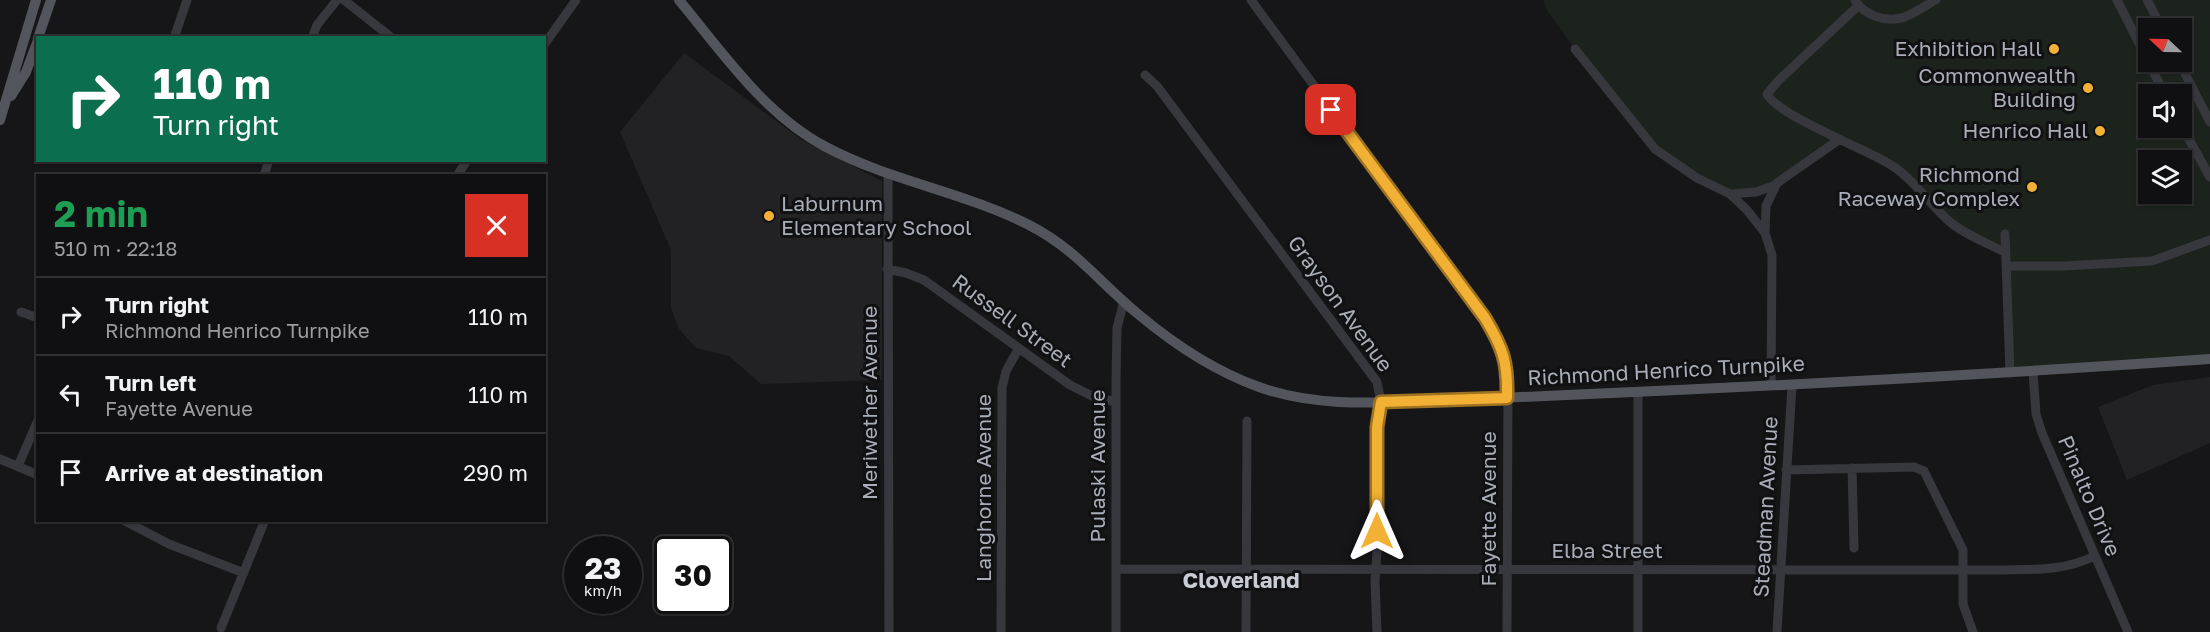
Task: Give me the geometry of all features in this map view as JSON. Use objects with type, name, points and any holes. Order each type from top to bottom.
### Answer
[{"type":"main road","points":[[0,120],[22,40],[36,0]]},
{"type":"main road","points":[[39,36],[51,0]]},
{"type":"main road","name":"Richmond Henrico Turnpike","points":[[680,0],[745,79],[791,125],[823,146],[888,174],[1009,214],[1040,230],[1076,255],[1124,301],[1189,353],[1226,373],[1282,394],[1311,400],[1381,402],[1507,398],[2010,373],[2210,359]]},
{"type":"main road","points":[[4,107],[26,72],[36,44]]},
{"type":"street","points":[[175,36],[187,0]]},
{"type":"street","points":[[313,36],[317,25],[337,0]]},
{"type":"street","points":[[344,0],[389,36]]},
{"type":"street","name":"Fayette Avenue","points":[[1251,0],[1485,318],[1499,342],[1505,357],[1507,398],[1507,632]]},
{"type":"street","points":[[1936,0],[1901,18],[1874,17],[1857,3],[1767,94],[1782,109],[1894,167],[1958,228],[2006,253]]},
{"type":"street","points":[[2117,0],[2138,41]]},
{"type":"street","points":[[2147,0],[2157,18]]},
{"type":"street","points":[[546,42],[572,2]]},
{"type":"street","points":[[1575,49],[1655,149],[1696,178],[1730,194],[1747,210],[1765,233]]},
{"type":"street","points":[[2184,72],[2210,122]]},
{"type":"street","name":"Grayson Avenue","points":[[1145,75],[1157,86],[1377,382],[1381,402],[1377,427],[1377,632]]},
{"type":"street","points":[[2188,138],[2210,177]]},
{"type":"street","points":[[1730,194],[1756,192],[1776,185],[1840,139]]},
{"type":"street","name":"Meriwether Avenue","points":[[888,174],[889,632]]},
{"type":"street","points":[[1771,385],[1772,255],[1765,233],[1766,207],[1776,185]]},
{"type":"street","points":[[2006,234],[2010,373]]},
{"type":"street","points":[[2006,266],[2064,266],[2152,261],[2210,240]]},
{"type":"street","name":"Russell Street","points":[[887,269],[924,280],[1086,394],[1116,402]]},
{"type":"street","name":"Pulaski Avenue","points":[[1116,632],[1117,328],[1124,301]]},
{"type":"street","points":[[21,312],[36,317]]},
{"type":"street","name":"Langhorne Avenue","points":[[1001,632],[1002,388],[1006,371],[1019,348]]},
{"type":"street","name":"Pinalto Drive","points":[[2033,371],[2036,414],[2039,424],[2128,632]]},
{"type":"street","name":"Steadman Avenue","points":[[1777,632],[1792,385]]},
{"type":"street","points":[[1638,392],[1638,632]]},
{"type":"street","points":[[1246,421],[1246,632]]},
{"type":"street","points":[[18,466],[36,425]]},
{"type":"street","points":[[0,459],[36,474]]},
{"type":"street","points":[[1786,470],[1914,467],[1924,471],[1963,550],[1963,604],[1973,632]]},
{"type":"street","points":[[1852,468],[1854,548]]},
{"type":"street","points":[[127,522],[169,544],[244,573]]},
{"type":"street","points":[[221,628],[264,522]]},
{"type":"street","name":"Elba Street","points":[[1116,569],[1964,570],[2060,568],[2078,564],[2095,556]]},
{"type":"shaded area","name":"Richmond Raceway Complex","points":[[1543,0],[2210,0],[2210,359],[2010,373],[2005,253],[1966,231],[1913,184],[1840,139],[1778,183],[1730,194],[1655,149],[1548,12]]},
{"type":"shaded area","name":"Laburnum Elementary School","points":[[684,53],[802,140],[882,181],[882,380],[761,384],[729,356],[696,348],[679,329],[671,308],[671,250],[620,132]]},
{"type":"shaded area","points":[[2210,377],[2210,443],[2127,480],[2098,407],[2153,385]]},
{"type":"place","name":"Exhibition Hall","points":[[2054,49]]},
{"type":"place","name":"Commonwealth Building","points":[[2088,88]]},
{"type":"place","name":"Henrico Hall","points":[[2100,131]]},
{"type":"place","name":"Richmond Raceway Complex","points":[[2032,187]]},
{"type":"place","name":"Laburnum Elementary School","points":[[769,216]]},
{"type":"district","name":"Cloverland","points":[[1241,580]]},
{"type":"route","points":[[1331,110],[1485,318],[1502,347],[1508,383],[1507,398],[1381,402],[1377,427],[1377,531]]}]
